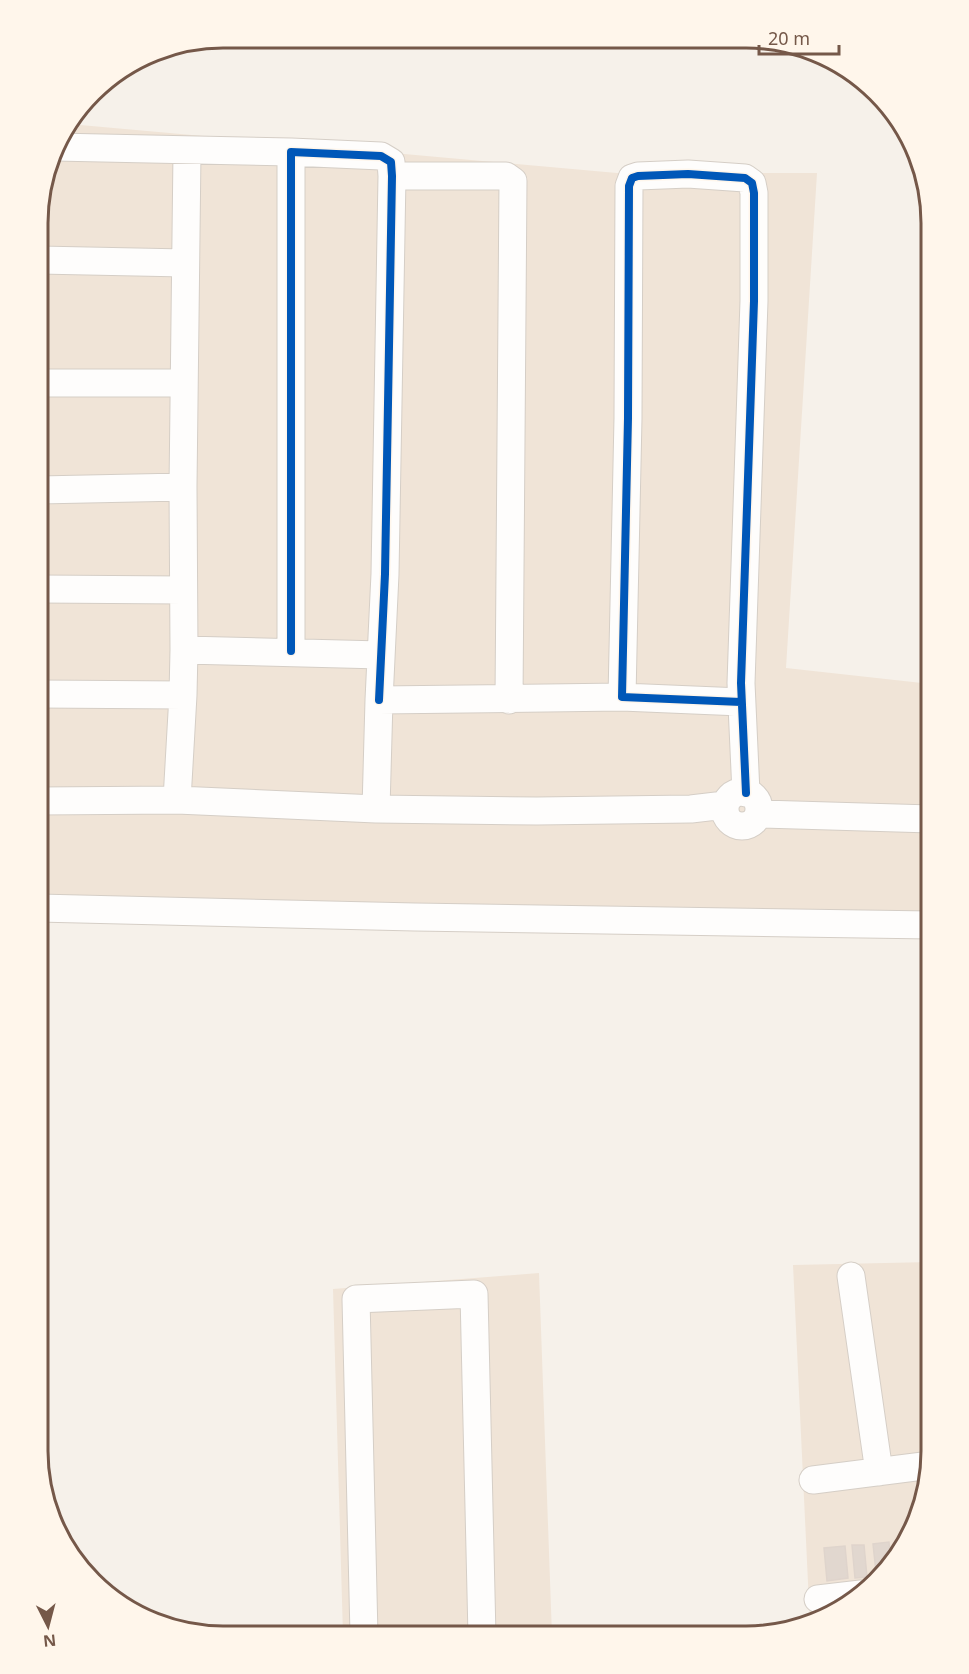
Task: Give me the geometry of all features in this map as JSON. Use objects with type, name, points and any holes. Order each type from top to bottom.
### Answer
[{"type":"street","points":[[65,147],[381,156],[391,162],[385,574],[376,809]]},
{"type":"street","points":[[177,800],[184,650],[183,487],[187,152]]},
{"type":"street","points":[[291,152],[291,651]]},
{"type":"street","points":[[622,698],[628,418],[629,186],[632,178],[638,176],[688,174],[746,178],[752,183],[754,193],[752,403],[741,702],[743,804]]},
{"type":"street","points":[[392,176],[506,176],[513,181],[509,700]]},
{"type":"street","points":[[48,260],[186,263]]},
{"type":"street","points":[[48,383],[184,383]]},
{"type":"street","points":[[48,490],[183,487]]},
{"type":"street","points":[[48,589],[183,590]]},
{"type":"street","points":[[184,650],[381,655]]},
{"type":"street","points":[[48,694],[183,695]]},
{"type":"street","points":[[379,700],[622,698],[741,702]]},
{"type":"street","points":[[48,801],[177,800],[376,809],[537,811],[691,809],[743,804],[921,818]]},
{"type":"street","points":[[48,908],[921,925]]},
{"type":"street","points":[[851,1276],[879,1472]]},
{"type":"street","points":[[364,1626],[356,1299],[474,1294],[482,1626]]},
{"type":"street","points":[[813,1480],[921,1466]]},
{"type":"street","points":[[818,1599],[844,1596]]},
{"type":"shaded area","points":[[78,125],[617,173],[817,173],[786,668],[921,683],[921,920],[48,896],[48,223],[49,200],[57,166]]},
{"type":"shaded area","points":[[921,1262],[921,1463],[912,1508],[898,1539],[878,1567],[843,1597],[809,1614],[793,1265]]},
{"type":"shaded area","points":[[539,1273],[552,1626],[343,1626],[333,1289]]},
{"type":"building","points":[[889,1542],[890,1551],[876,1569],[873,1544]]},
{"type":"building","points":[[852,1545],[864,1545],[867,1577],[855,1578]]},
{"type":"building","points":[[845,1546],[848,1578],[827,1581],[824,1548]]},
{"type":"cycle path","points":[[291,651],[291,152],[381,156],[391,162],[392,176],[385,574],[379,700]]},
{"type":"cycle path","points":[[741,702],[622,697],[628,418],[629,186],[632,178],[638,176],[688,174],[745,178],[752,183],[754,193],[754,301],[741,683],[746,793]]}]
